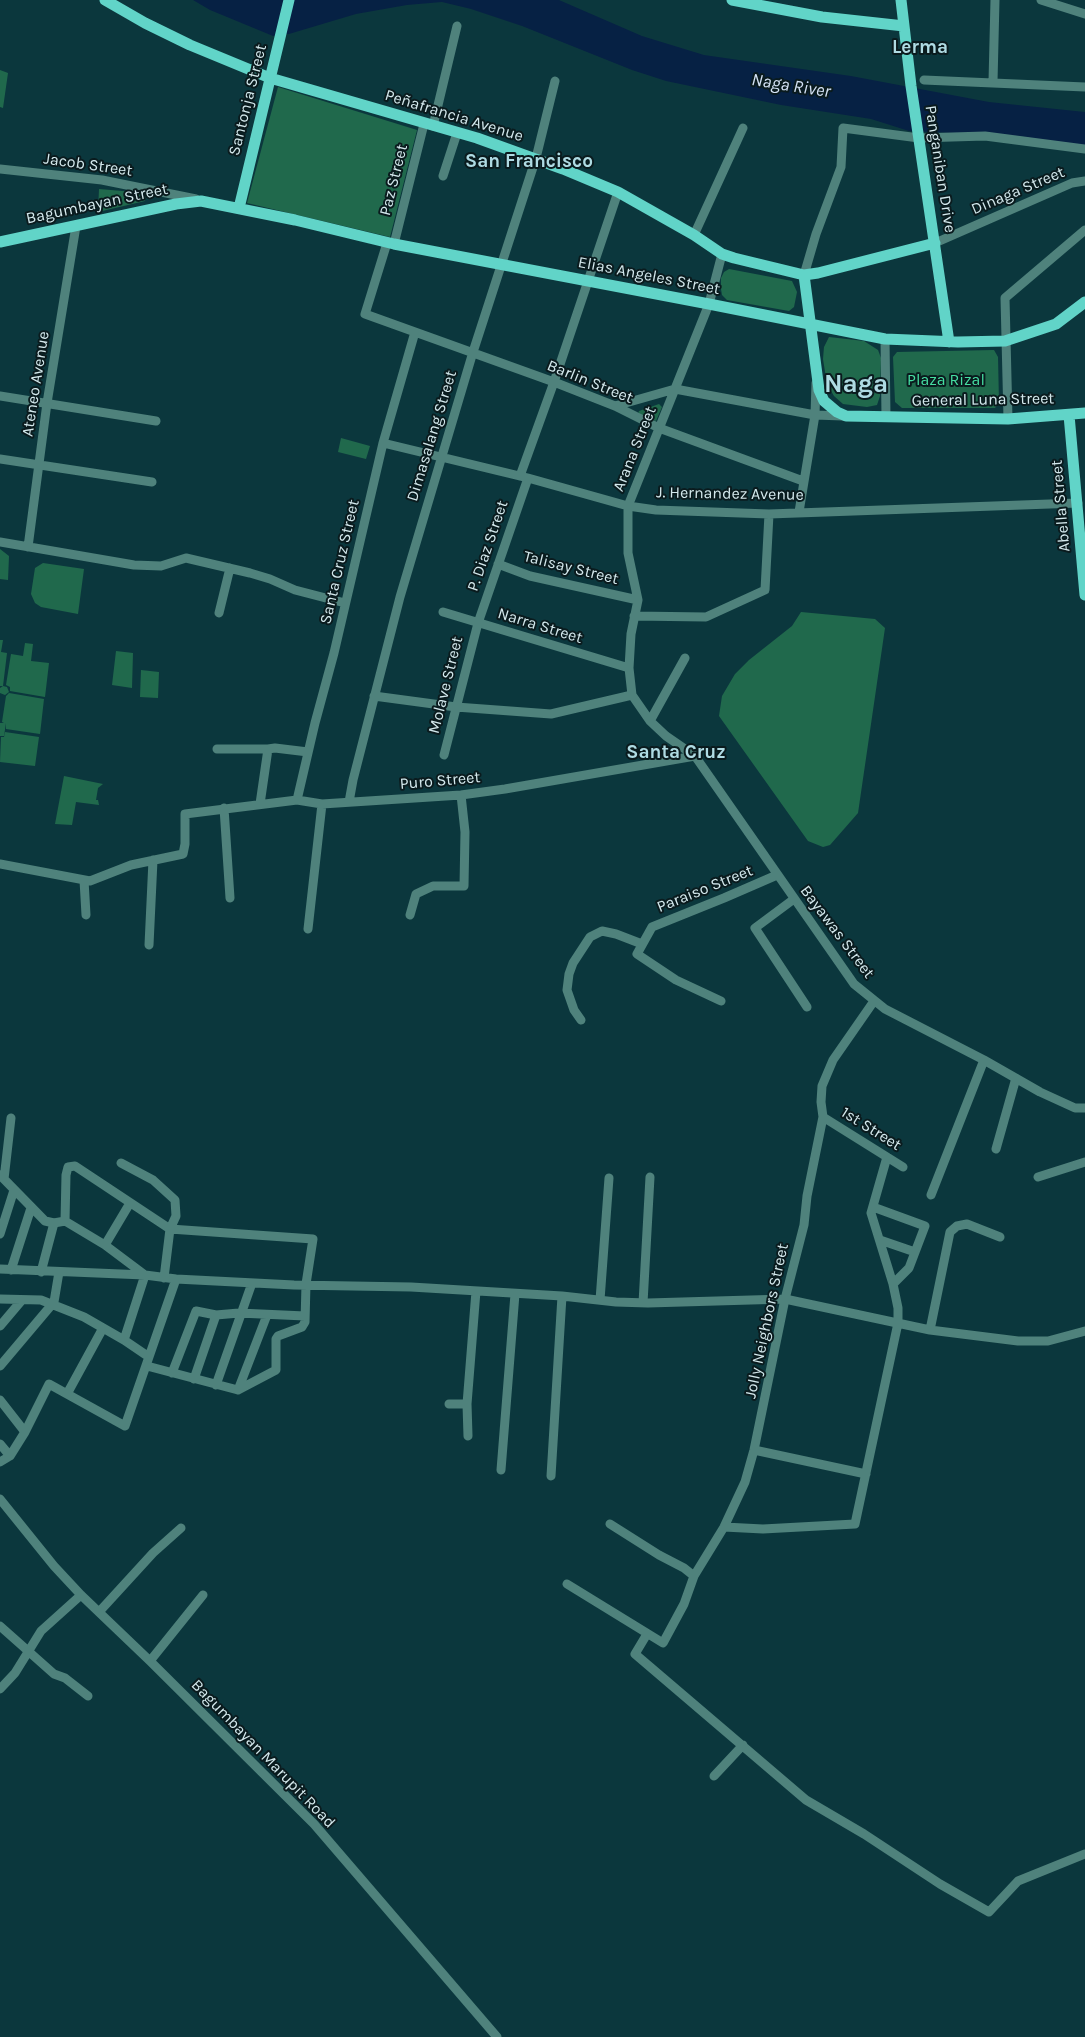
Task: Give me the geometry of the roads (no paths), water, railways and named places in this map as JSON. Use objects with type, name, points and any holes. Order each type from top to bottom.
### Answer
[{"type":"main road","name":"Peñafrancia Avenue","points":[[105,0],[145,24],[270,78],[536,158],[618,192],[694,235],[722,254],[804,275],[935,243]]},
{"type":"main road","name":"Santonja Street","points":[[239,208],[289,0]]},
{"type":"main road","points":[[732,0],[822,17],[904,26]]},
{"type":"main road","name":"Panganiban Drive","points":[[901,0],[911,86],[949,342]]},
{"type":"main road","name":"Elias Angeles Street","points":[[201,201],[239,208],[390,244],[810,323],[885,339],[949,342],[1005,341],[1056,324],[1085,302]]},
{"type":"main road","name":"Bagumbayan Street","points":[[0,242],[176,204],[201,201]]},
{"type":"main road","points":[[804,275],[818,390],[824,401],[837,412],[846,416]]},
{"type":"main road","name":"General Luna Street","points":[[846,416],[1008,419],[1085,413]]},
{"type":"main road","name":"Abella Street","points":[[1069,415],[1082,502],[1085,595]]},
{"type":"street","points":[[992,82],[995,0]]},
{"type":"street","points":[[1041,0],[1085,14]]},
{"type":"street","name":"Paz Street","points":[[365,314],[390,244],[457,26]]},
{"type":"street","points":[[924,80],[1085,87]]},
{"type":"street","name":"Dimasalang Street","points":[[349,802],[400,597],[440,457],[536,158],[555,81]]},
{"type":"street","points":[[694,235],[743,128]]},
{"type":"street","points":[[804,275],[816,234],[841,167],[843,128],[919,136],[984,136],[1085,150]]},
{"type":"street","points":[[443,176],[457,133]]},
{"type":"street","name":"Jacob Street","points":[[0,170],[102,180],[201,201]]},
{"type":"street","name":"Dinaga Street","points":[[935,243],[1072,183],[1085,181]]},
{"type":"street","name":"P. Diaz Street","points":[[478,623],[554,382],[618,192]]},
{"type":"street","name":"Ateneo Avenue","points":[[28,547],[47,403],[76,226]]},
{"type":"street","points":[[1008,419],[1005,298],[1085,230]]},
{"type":"street","name":"Arana Street","points":[[695,756],[666,736],[650,721],[632,695],[629,668],[634,616],[638,600],[628,553],[628,506],[710,304],[722,254]]},
{"type":"street","name":"Barlin Street","points":[[365,314],[554,382],[615,406],[660,428],[803,481]]},
{"type":"street","name":"Santa Cruz Street","points":[[297,800],[334,654],[383,443],[415,332]]},
{"type":"street","points":[[885,339],[886,417]]},
{"type":"street","points":[[799,512],[814,415],[816,379]]},
{"type":"street","name":"General Luna Street","points":[[615,406],[675,389],[814,415],[846,416]]},
{"type":"street","points":[[0,396],[156,420]]},
{"type":"street","name":"J. Hernandez Avenue","points":[[383,443],[524,477],[628,506],[656,510],[769,514],[1082,502]]},
{"type":"street","points":[[0,459],[152,482]]},
{"type":"street","points":[[634,616],[706,617],[765,590],[769,514]]},
{"type":"street","points":[[0,542],[134,565],[161,566],[186,558],[270,579],[295,590],[345,603]]},
{"type":"street","name":"Talisay Street","points":[[498,564],[530,576],[638,600]]},
{"type":"street","points":[[219,613],[230,568]]},
{"type":"street","name":"Narra Street","points":[[443,612],[629,668]]},
{"type":"street","name":"Molave Street","points":[[444,755],[478,623]]},
{"type":"street","points":[[650,721],[685,658]]},
{"type":"street","points":[[374,696],[456,707],[551,714],[632,695]]},
{"type":"street","points":[[217,749],[275,748],[308,752]]},
{"type":"street","points":[[260,804],[268,749]]},
{"type":"street","name":"Puro Street","points":[[153,860],[182,854],[185,844],[185,814],[297,800],[322,804],[461,795],[695,756]]},
{"type":"street","name":"Bayawas Street","points":[[695,756],[854,984],[874,1001],[902,1019],[984,1060],[1040,1092],[1075,1108],[1085,1108]]},
{"type":"street","points":[[410,915],[416,894],[433,886],[464,886],[465,832],[461,795]]},
{"type":"street","points":[[308,929],[322,804]]},
{"type":"street","points":[[224,808],[230,898]]},
{"type":"street","points":[[0,864],[90,881],[111,872],[153,860],[149,945]]},
{"type":"street","name":"Paraiso Street","points":[[642,944],[652,927],[777,875]]},
{"type":"street","points":[[84,880],[86,915]]},
{"type":"street","points":[[794,899],[755,928],[807,1007]]},
{"type":"street","points":[[581,1020],[574,1010],[567,990],[569,974],[573,963],[590,937],[602,931],[642,944],[637,954],[676,980],[721,1001]]},
{"type":"street","name":"Jolly Neighbors Street","points":[[648,1634],[663,1644],[684,1604],[694,1576],[724,1527],[745,1482],[754,1450],[785,1299],[804,1225],[823,1117],[821,1102],[822,1086],[833,1060],[874,1001]]},
{"type":"street","points":[[931,1195],[984,1060]]},
{"type":"street","points":[[996,1149],[1016,1078]]},
{"type":"street","name":"1st Street","points":[[823,1117],[903,1167]]},
{"type":"street","points":[[11,1118],[2,1177],[45,1222],[65,1221],[105,1245],[146,1275]]},
{"type":"street","points":[[724,1527],[763,1529],[856,1524],[898,1323],[898,1308],[893,1284],[871,1213],[887,1157]]},
{"type":"street","points":[[1038,1177],[1085,1162]]},
{"type":"street","points":[[121,1163],[153,1180],[175,1200],[176,1216],[170,1229],[164,1278]]},
{"type":"street","points":[[0,1299],[40,1300],[52,1304],[84,1317],[124,1340],[148,1361],[172,1373],[238,1390],[276,1370],[276,1339],[278,1336],[302,1327],[305,1322],[306,1284],[313,1239],[170,1229],[75,1166],[68,1167],[66,1175],[65,1221]]},
{"type":"street","points":[[643,1303],[650,1177]]},
{"type":"street","points":[[600,1300],[609,1178]]},
{"type":"street","points":[[0,1234],[14,1190]]},
{"type":"street","points":[[105,1245],[130,1203]]},
{"type":"street","points":[[874,1207],[925,1226],[909,1268],[893,1284]]},
{"type":"street","points":[[11,1270],[31,1208]]},
{"type":"street","points":[[41,1272],[54,1223]]},
{"type":"street","points":[[930,1330],[950,1232],[957,1226],[968,1224],[1000,1237]]},
{"type":"street","points":[[880,1240],[915,1252]]},
{"type":"street","points":[[0,1269],[146,1275],[176,1279],[252,1283],[402,1286],[643,1303],[785,1299],[930,1330],[1018,1341],[1048,1341],[1085,1332]]},
{"type":"street","points":[[0,1366],[52,1304],[59,1272]]},
{"type":"street","points":[[124,1340],[146,1275]]},
{"type":"street","points":[[0,1462],[10,1456],[25,1432],[49,1384],[125,1426],[176,1279]]},
{"type":"street","points":[[216,1384],[252,1283]]},
{"type":"street","points":[[468,1436],[467,1404],[476,1291]]},
{"type":"street","points":[[501,1470],[515,1294]]},
{"type":"street","points":[[551,1476],[562,1296]]},
{"type":"street","points":[[0,1326],[22,1300]]},
{"type":"street","points":[[172,1373],[196,1311],[216,1315],[242,1313],[305,1316]]},
{"type":"street","points":[[194,1379],[216,1315]]},
{"type":"street","points":[[238,1390],[268,1315]]},
{"type":"street","points":[[67,1394],[103,1328]]},
{"type":"street","points":[[0,1400],[25,1432]]},
{"type":"street","points":[[449,1404],[467,1404]]},
{"type":"street","points":[[0,1444],[10,1456]]},
{"type":"street","points":[[754,1450],[866,1474]]},
{"type":"street","name":"Bagumbayan Marupit Road","points":[[0,1499],[54,1566],[81,1595],[314,1824],[497,2037]]},
{"type":"street","points":[[610,1524],[659,1555],[684,1568],[694,1576]]},
{"type":"street","points":[[99,1612],[153,1553],[181,1528]]},
{"type":"street","points":[[567,1584],[648,1634],[635,1654],[806,1800],[864,1834],[940,1884],[989,1912],[1018,1881],[1085,1854]]},
{"type":"street","points":[[0,1689],[15,1674],[41,1631],[81,1595]]},
{"type":"street","points":[[150,1661],[203,1595]]},
{"type":"street","points":[[0,1626],[54,1674],[65,1678],[88,1696]]},
{"type":"street","points":[[714,1776],[743,1745]]},
{"type":"water","name":"Naga River","points":[[193,0],[559,0],[642,36],[704,55],[851,76],[989,102],[1085,112],[1085,146],[1018,136],[909,131],[871,119],[781,105],[666,81],[632,70],[522,26],[471,9],[442,2],[407,5],[356,14],[289,34],[273,36],[210,10]]},
{"type":"district","name":"Lerma","points":[[920,48]]},
{"type":"district","name":"San Francisco","points":[[529,162]]},
{"type":"district","name":"Naga","points":[[856,385]]},
{"type":"district","name":"Santa Cruz","points":[[676,753]]},
{"type":"park label","name":"Plaza Rizal","points":[[946,380]]}]
